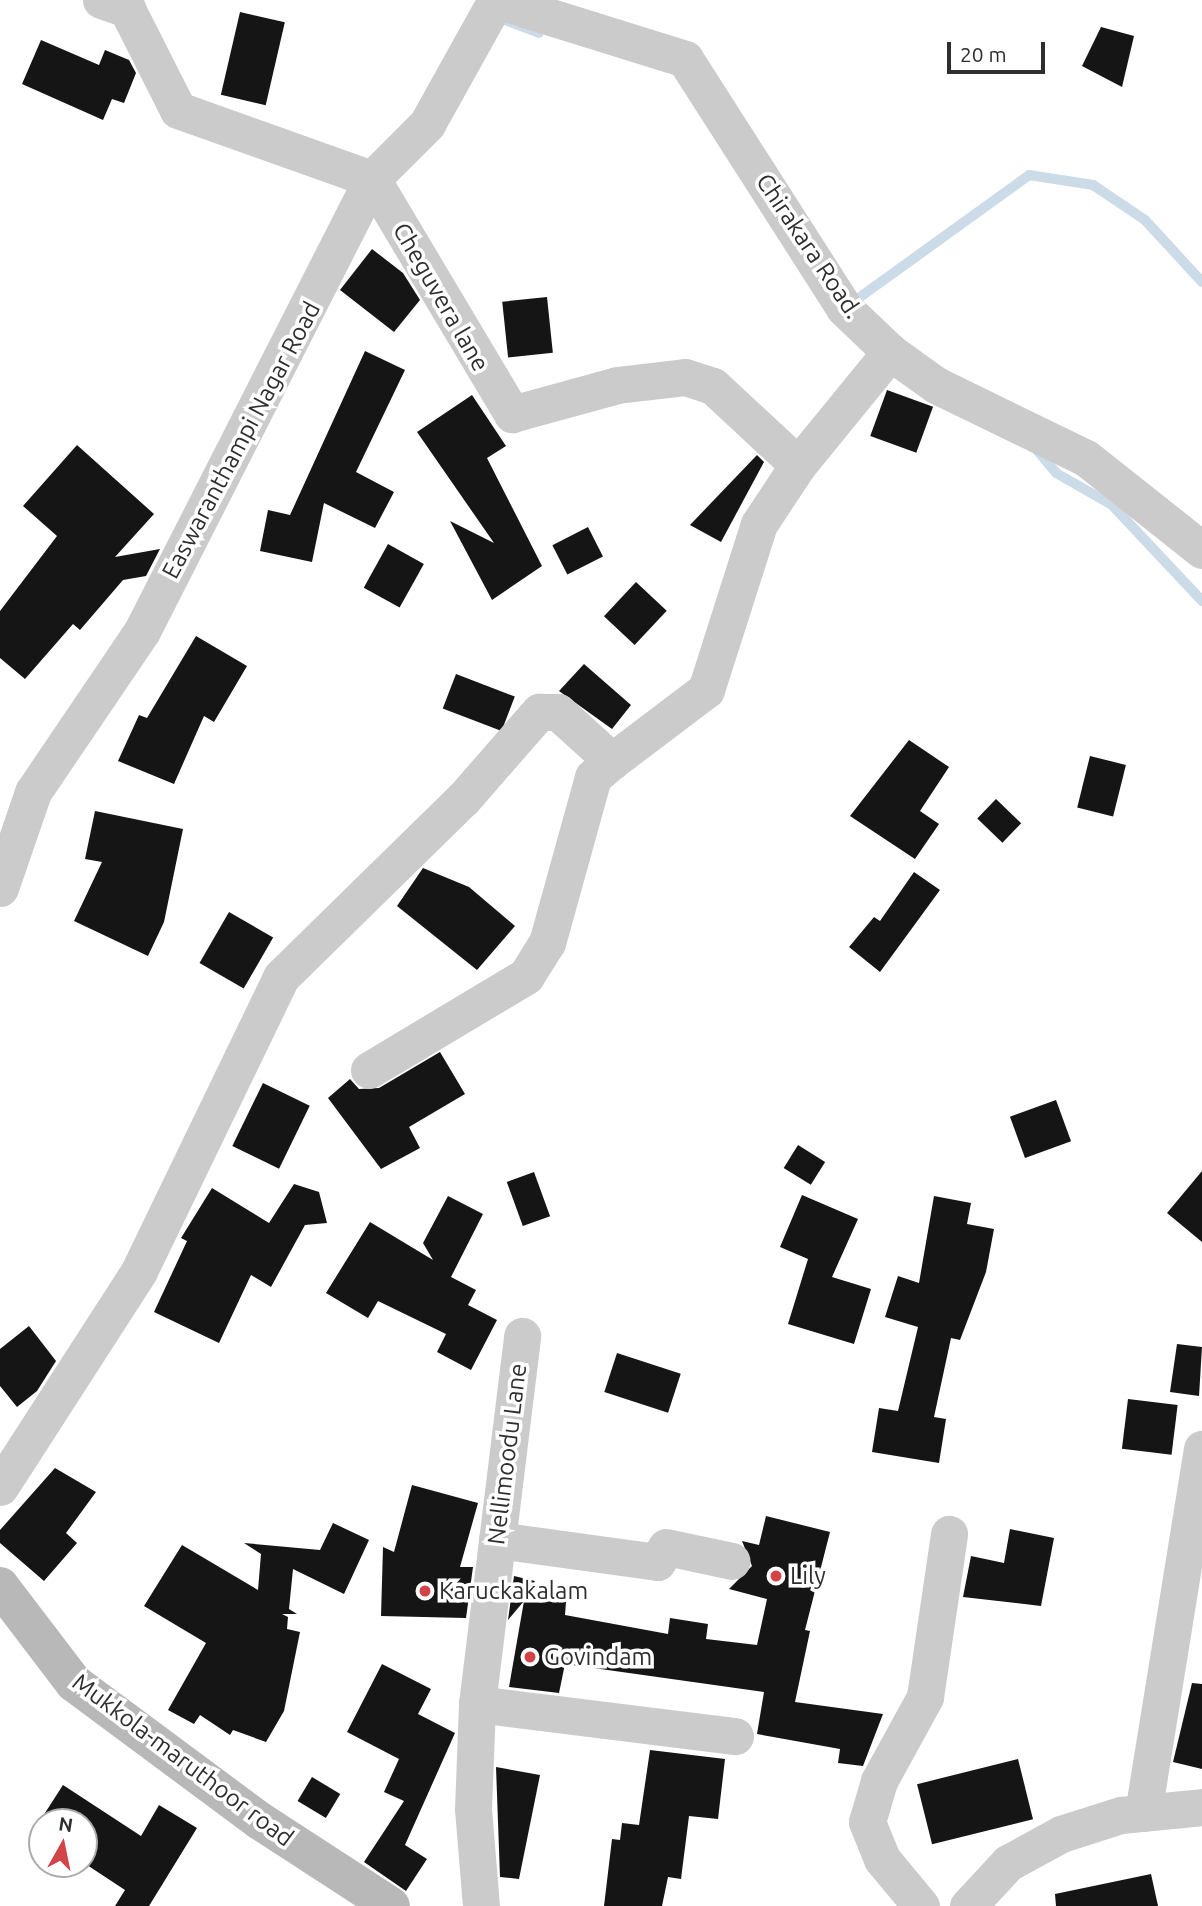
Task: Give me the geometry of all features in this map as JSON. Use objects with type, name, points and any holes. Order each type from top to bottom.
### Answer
[{"type":"street","points":[[101,0],[127,9],[178,110],[372,179]]},
{"type":"street","name":"Easwaranthampi Nagar Road","points":[[0,888],[33,792],[142,631],[372,179],[427,124],[496,0]]},
{"type":"street","name":"Chirakara Road.","points":[[496,0],[685,59],[844,308],[890,352],[936,385],[1086,458],[1202,550]]},
{"type":"street","name":"Cheguvera lane","points":[[372,179],[512,414],[617,385],[685,377],[713,386],[798,465]]},
{"type":"street","points":[[369,1070],[526,976],[547,943],[593,777],[706,690],[759,524],[774,491],[890,352]]},
{"type":"street","points":[[0,1487],[139,1271],[281,977],[463,799],[539,712],[558,712],[612,761]]},
{"type":"street","name":"Nellimoodu Lane","points":[[481,1906],[473,1809],[477,1704],[522,1336]]},
{"type":"street","points":[[1143,1813],[1202,1449]]},
{"type":"street","points":[[921,1906],[881,1858],[867,1822],[878,1781],[925,1697],[949,1534]]},
{"type":"street","points":[[497,1540],[657,1562],[666,1547],[732,1561]]},
{"type":"street","name":"Mukkola-maruthoor road","points":[[0,1586],[74,1683],[260,1821],[391,1906]]},
{"type":"street","points":[[477,1704],[735,1737]]},
{"type":"street","points":[[968,1906],[1018,1857],[1061,1834],[1143,1813],[1202,1807]]},
{"type":"building","points":[[240,12],[285,22],[266,105],[221,95]]},
{"type":"building","points":[[1101,27],[1134,36],[1122,87],[1082,66]]},
{"type":"building","points":[[41,40],[99,65],[105,50],[129,60],[136,73],[124,103],[112,99],[103,120],[22,84]]},
{"type":"building","points":[[372,249],[403,273],[420,300],[394,332],[340,290]]},
{"type":"building","points":[[547,297],[553,353],[508,357],[502,302]]},
{"type":"building","points":[[365,351],[405,370],[356,472],[394,492],[375,528],[324,503],[312,562],[260,551],[268,510],[290,515]]},
{"type":"building","points":[[887,390],[933,407],[916,453],[870,436]]},
{"type":"building","points":[[472,395],[506,446],[487,458],[542,566],[492,600],[450,521],[494,543],[417,432]]},
{"type":"building","points":[[77,445],[154,514],[115,557],[160,549],[146,576],[123,580],[80,630],[73,624],[25,679],[0,658],[0,611],[57,536],[23,506]]},
{"type":"building","points":[[757,455],[764,462],[721,542],[690,525]]},
{"type":"building","points":[[588,527],[603,556],[567,575],[552,545]]},
{"type":"building","points":[[388,544],[424,564],[400,608],[364,588]]},
{"type":"building","points":[[636,582],[667,611],[635,645],[604,616]]},
{"type":"building","points":[[196,636],[247,666],[214,722],[204,716],[174,784],[118,761],[139,715],[147,718]]},
{"type":"building","points":[[584,664],[631,705],[612,729],[559,691]]},
{"type":"building","points":[[456,674],[515,697],[502,731],[443,709]]},
{"type":"building","points":[[909,740],[949,767],[920,811],[939,824],[915,859],[850,816]]},
{"type":"building","points":[[1090,756],[1126,765],[1113,816],[1077,807]]},
{"type":"building","points":[[996,799],[1021,823],[1002,843],[977,818]]},
{"type":"building","points":[[95,811],[183,829],[164,922],[148,956],[74,921],[102,862],[85,859]]},
{"type":"building","points":[[423,868],[469,887],[515,926],[477,970],[397,906]]},
{"type":"building","points":[[914,872],[940,890],[880,972],[849,947],[874,917],[880,921]]},
{"type":"building","points":[[229,912],[273,938],[244,989],[200,963]]},
{"type":"building","points":[[440,1052],[465,1094],[409,1127],[420,1148],[381,1169],[328,1098],[350,1079],[359,1089],[379,1088]]},
{"type":"building","points":[[263,1083],[310,1106],[279,1169],[232,1146]]},
{"type":"building","points":[[1056,1100],[1071,1141],[1025,1158],[1010,1117]]},
{"type":"building","points":[[798,1145],[825,1162],[811,1185],[784,1168]]},
{"type":"building","points":[[1202,1171],[1202,1242],[1167,1213]]},
{"type":"building","points":[[534,1172],[550,1216],[523,1226],[507,1182]]},
{"type":"building","points":[[294,1184],[319,1192],[327,1223],[305,1225],[271,1287],[251,1275],[219,1343],[154,1312],[187,1241],[181,1238],[212,1188],[269,1223]]},
{"type":"building","points":[[802,1195],[858,1219],[832,1277],[871,1289],[854,1344],[788,1324],[808,1259],[780,1247]]},
{"type":"building","points":[[448,1196],[483,1214],[451,1277],[476,1290],[468,1305],[497,1320],[471,1370],[437,1352],[446,1334],[378,1301],[368,1318],[326,1293],[370,1222],[433,1260],[423,1243]]},
{"type":"building","points":[[934,1196],[971,1203],[967,1224],[994,1229],[986,1272],[960,1340],[951,1338],[934,1417],[946,1419],[939,1463],[872,1452],[879,1408],[898,1411],[918,1327],[885,1317],[898,1276],[919,1283]]},
{"type":"building","points":[[29,1326],[56,1361],[37,1391],[17,1407],[0,1386],[0,1349]]},
{"type":"building","points":[[1177,1344],[1202,1347],[1199,1396],[1170,1392]]},
{"type":"building","points":[[617,1353],[681,1374],[668,1413],[604,1392]]},
{"type":"building","points":[[1128,1399],[1178,1405],[1172,1455],[1122,1449]]},
{"type":"building","points":[[55,1468],[96,1492],[66,1533],[77,1543],[44,1581],[0,1543],[0,1530]]},
{"type":"building","points":[[412,1485],[478,1503],[460,1567],[473,1567],[466,1618],[381,1616],[383,1547],[394,1552]]},
{"type":"building","points":[[766,1516],[830,1532],[805,1630],[810,1631],[795,1702],[883,1714],[863,1766],[838,1763],[840,1749],[757,1734],[764,1692],[565,1664],[559,1693],[509,1687],[524,1601],[508,1620],[514,1576],[535,1581],[526,1598],[566,1602],[565,1615],[668,1634],[670,1618],[708,1624],[706,1639],[757,1645],[767,1599],[729,1589],[752,1566],[742,1541],[759,1545]]},
{"type":"building","points":[[333,1523],[369,1540],[344,1594],[293,1569],[289,1609],[297,1614],[282,1614],[288,1617],[287,1629],[300,1632],[284,1711],[266,1742],[233,1730],[230,1735],[200,1715],[194,1724],[168,1710],[206,1643],[144,1606],[182,1545],[258,1590],[261,1554],[244,1543],[320,1550]]},
{"type":"building","points":[[1010,1529],[1054,1538],[1041,1606],[963,1597],[971,1556],[1004,1563]]},
{"type":"building","points":[[382,1664],[431,1689],[418,1714],[455,1733],[405,1845],[427,1859],[406,1891],[364,1862],[404,1801],[384,1792],[399,1759],[347,1732]]},
{"type":"building","points":[[1192,1683],[1202,1684],[1202,1769],[1173,1762]]},
{"type":"building","points":[[650,1750],[725,1759],[718,1819],[689,1816],[681,1879],[668,1877],[662,1906],[604,1906],[612,1839],[620,1840],[622,1823],[639,1825]]},
{"type":"building","points":[[1018,1759],[1033,1819],[932,1844],[917,1784]]},
{"type":"building","points":[[496,1767],[540,1775],[519,1879],[500,1877]]},
{"type":"building","points":[[312,1777],[340,1794],[326,1818],[298,1801]]},
{"type":"building","points":[[63,1785],[141,1836],[159,1805],[197,1828],[149,1906],[115,1906],[125,1890],[98,1872],[98,1808],[48,1808]]},
{"type":"building","points":[[1151,1874],[1158,1906],[1056,1906],[1055,1894]]},
{"type":"waterway","points":[[495,16],[539,33]]},
{"type":"waterway","points":[[849,305],[1029,175],[1093,185],[1145,220],[1202,282]]},
{"type":"waterway","points":[[1037,450],[1056,473],[1112,505],[1202,601]]},
{"type":"place","name":"Lily","points":[[776,1576]]},
{"type":"place","name":"Karuckakalam","points":[[425,1591]]},
{"type":"place","name":"Govindam","points":[[530,1657]]}]
